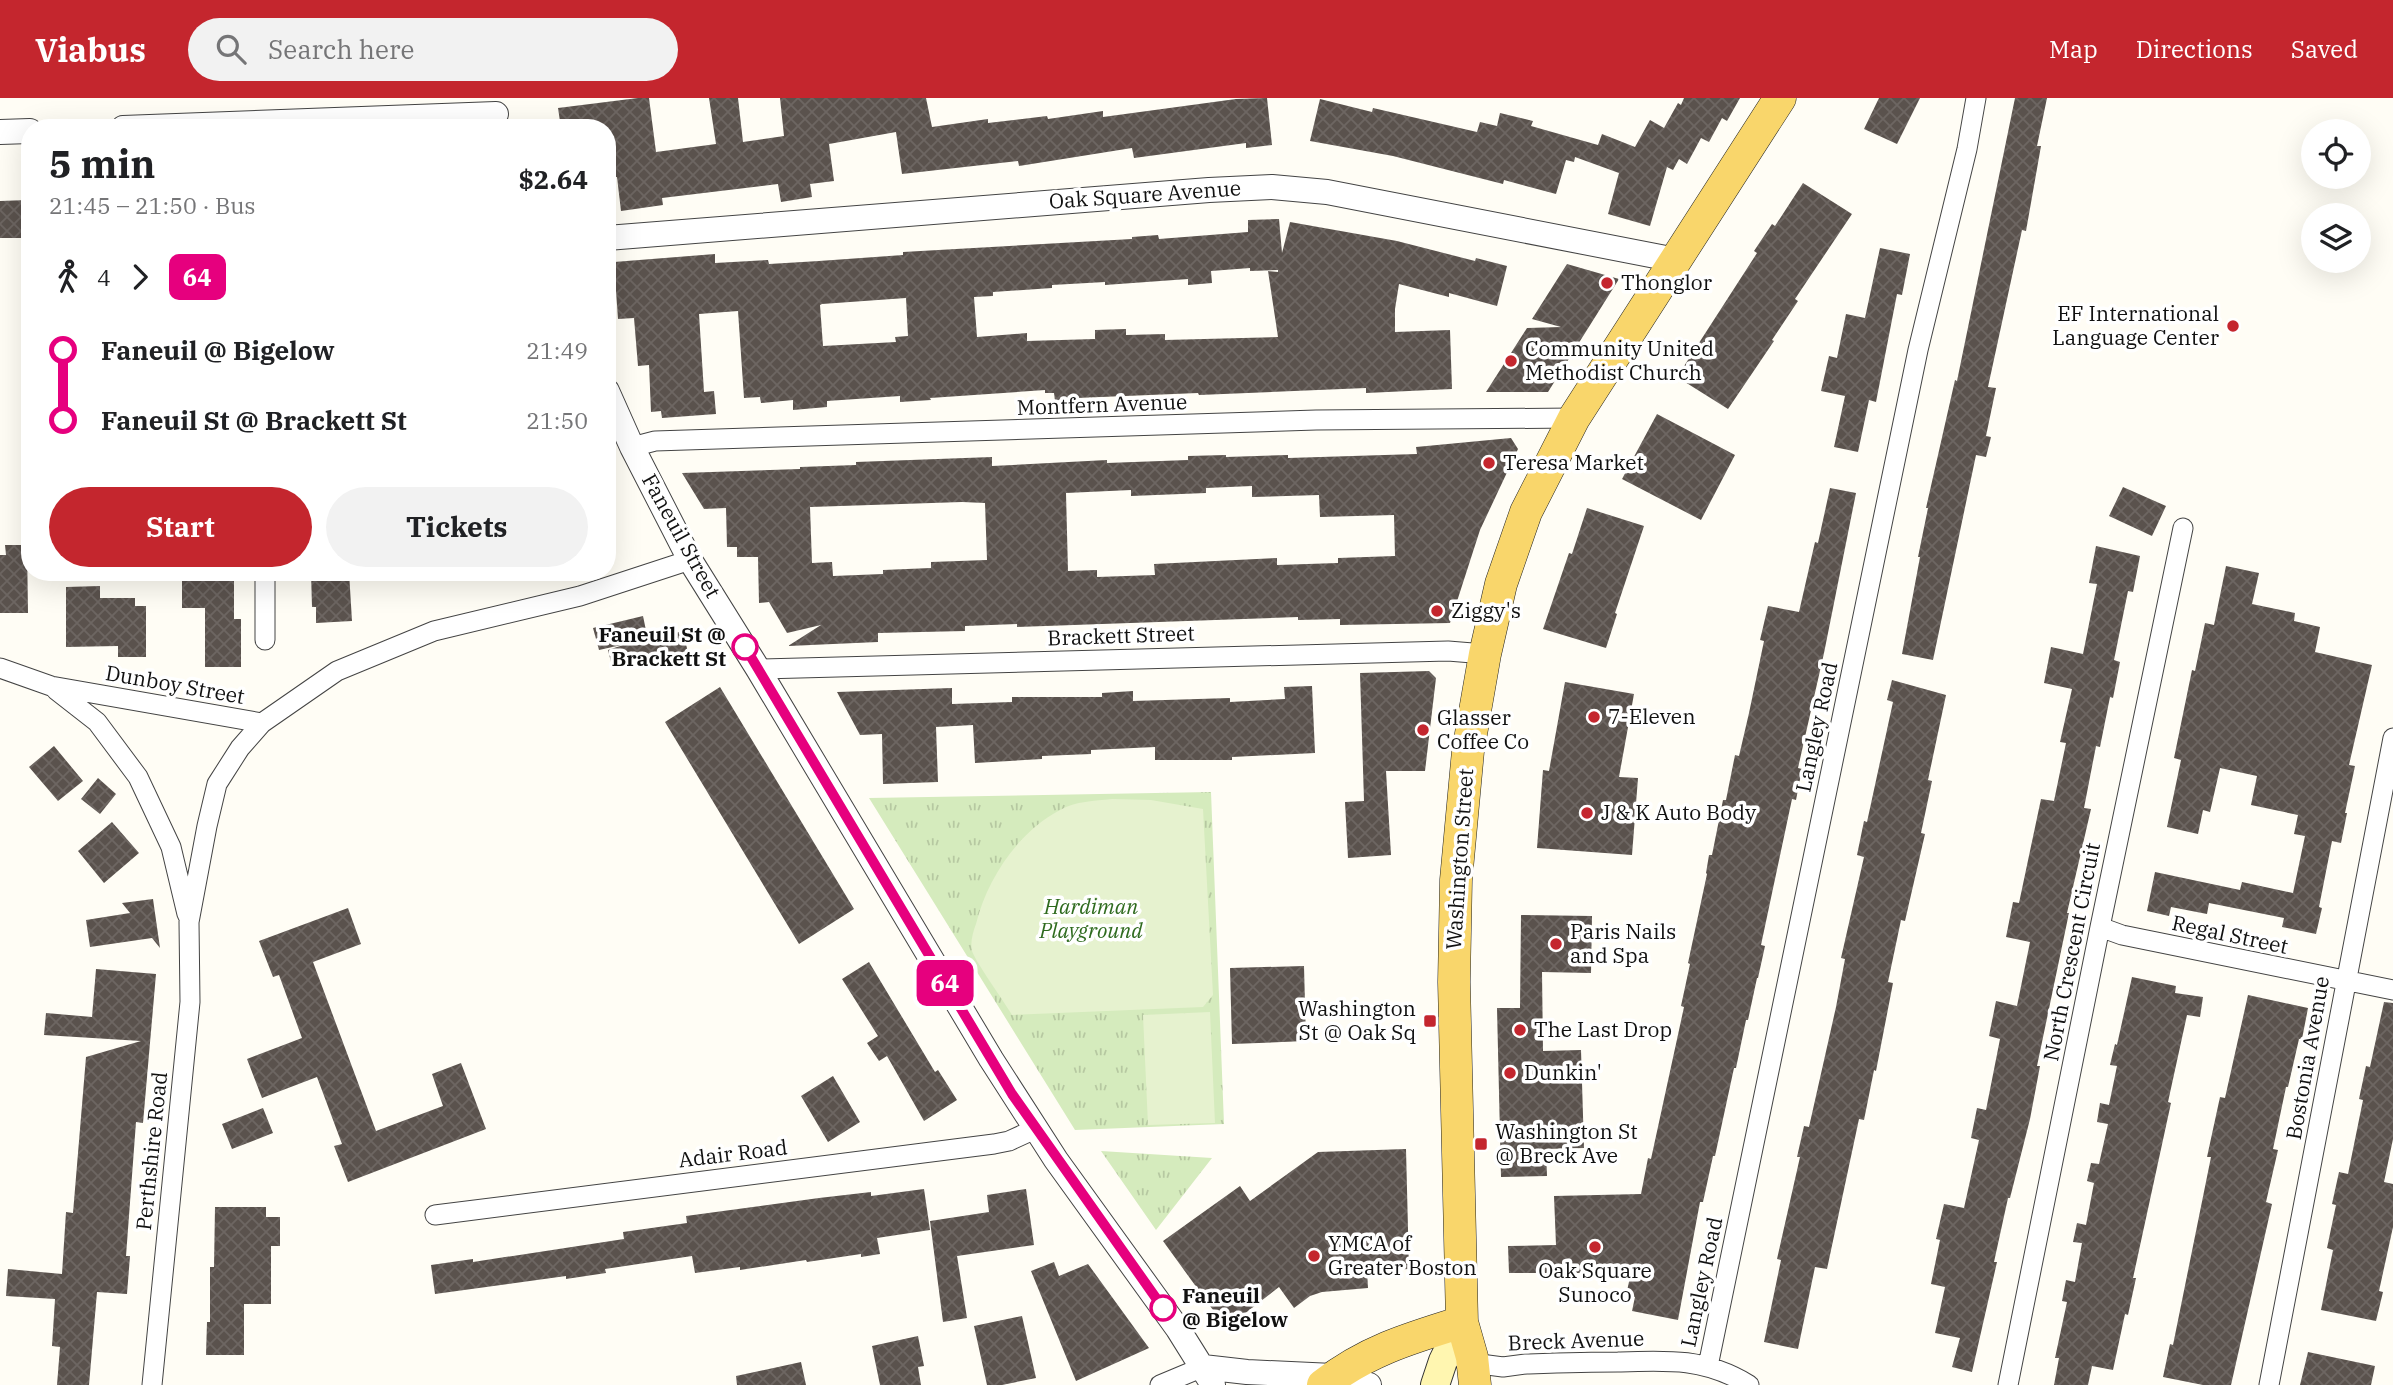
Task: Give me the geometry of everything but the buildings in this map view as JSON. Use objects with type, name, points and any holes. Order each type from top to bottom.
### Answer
[{"type":"main road","name":"Washington Street","points":[[1457,1373],[1462,1322],[1454,982],[1455,880],[1468,751],[1485,654],[1511,551],[1526,512],[1574,418],[1780,98]]},
{"type":"main road","points":[[1328,1381],[1381,1348],[1462,1322]]},
{"type":"street","name":"Langley Road","points":[[1708,1366],[1919,350],[1967,149],[1976,98]]},
{"type":"street","points":[[378,119],[497,113]]},
{"type":"street","points":[[0,132],[21,131]]},
{"type":"street","name":"Oak Square Avenue","points":[[616,237],[1272,187],[1352,197],[1676,260]]},
{"type":"street","name":"Faneuil Street","points":[[616,411],[690,560],[758,669],[990,1059],[1035,1129],[1208,1376]]},
{"type":"street","name":"Montfern Avenue","points":[[632,447],[655,441],[1316,420],[1574,418]]},
{"type":"street","name":"North Crescent Circuit","points":[[2008,1385],[2099,927],[2183,528]]},
{"type":"street","name":"Dunboy Street","points":[[0,668],[51,686],[262,723],[337,671],[435,631],[580,596],[690,560]]},
{"type":"street","points":[[265,581],[265,640]]},
{"type":"street","name":"Brackett Street","points":[[758,669],[1435,651],[1485,654]]},
{"type":"street","name":"Perthshire Road","points":[[51,686],[97,722],[138,777],[171,847],[189,922]]},
{"type":"street","name":"Perthshire Road","points":[[152,1385],[190,1002],[189,922],[217,784],[240,748],[262,723]]},
{"type":"street","name":"Bostonia Avenue","points":[[2269,1385],[2304,1211],[2344,981],[2393,738]]},
{"type":"street","name":"Regal Street","points":[[2099,927],[2122,935],[2393,990]]},
{"type":"street","name":"Adair Road","points":[[435,1215],[994,1144],[1009,1141],[1035,1129]]},
{"type":"street","name":"Breck Avenue","points":[[1457,1373],[1526,1364],[1673,1360],[1708,1366],[1749,1385]]},
{"type":"street","points":[[1160,1385],[1238,1372],[1369,1385]]},
{"type":"green space","name":"Hardiman Playground","points":[[1211,792],[1224,1124],[1075,1130],[869,798]]},
{"type":"green space","points":[[1112,799],[1151,800],[1203,809],[1213,995],[1203,1007],[1012,1015],[972,951],[973,934],[988,890],[1006,858],[1045,819],[1072,805]]},
{"type":"green space","points":[[1210,1012],[1215,1123],[1148,1125],[1143,1015]]},
{"type":"green space","points":[[1101,1151],[1212,1158],[1156,1230]]},
{"type":"bus line","name":"64","points":[[745,647],[1012,1094],[1163,1308]]},
{"type":"place","name":"Thonglor","points":[[1607,283]]},
{"type":"place","name":"EF International Language Center","points":[[2233,326]]},
{"type":"place","name":"Community United Methodist Church","points":[[1511,361]]},
{"type":"place","name":"Teresa Market","points":[[1489,463]]},
{"type":"place","name":"Ziggy's","points":[[1437,611]]},
{"type":"place","name":"Faneuil St @ Brackett St","points":[[745,647]]},
{"type":"place","name":"7-Eleven","points":[[1594,717]]},
{"type":"place","name":"Glasser Coffee Co","points":[[1423,730]]},
{"type":"place","name":"J & K Auto Body","points":[[1587,813]]},
{"type":"place","name":"Paris Nails and Spa","points":[[1556,944]]},
{"type":"place","name":"Washington St @ Oak Sq","points":[[1430,1021]]},
{"type":"place","name":"The Last Drop","points":[[1520,1030]]},
{"type":"place","name":"Dunkin'","points":[[1510,1073]]},
{"type":"place","name":"Washington St @ Breck Ave","points":[[1481,1144]]},
{"type":"place","name":"Oak Square Sunoco","points":[[1595,1247]]},
{"type":"place","name":"YMCA of Greater Boston","points":[[1314,1256]]},
{"type":"place","name":"Faneuil @ Bigelow","points":[[1163,1308]]}]
